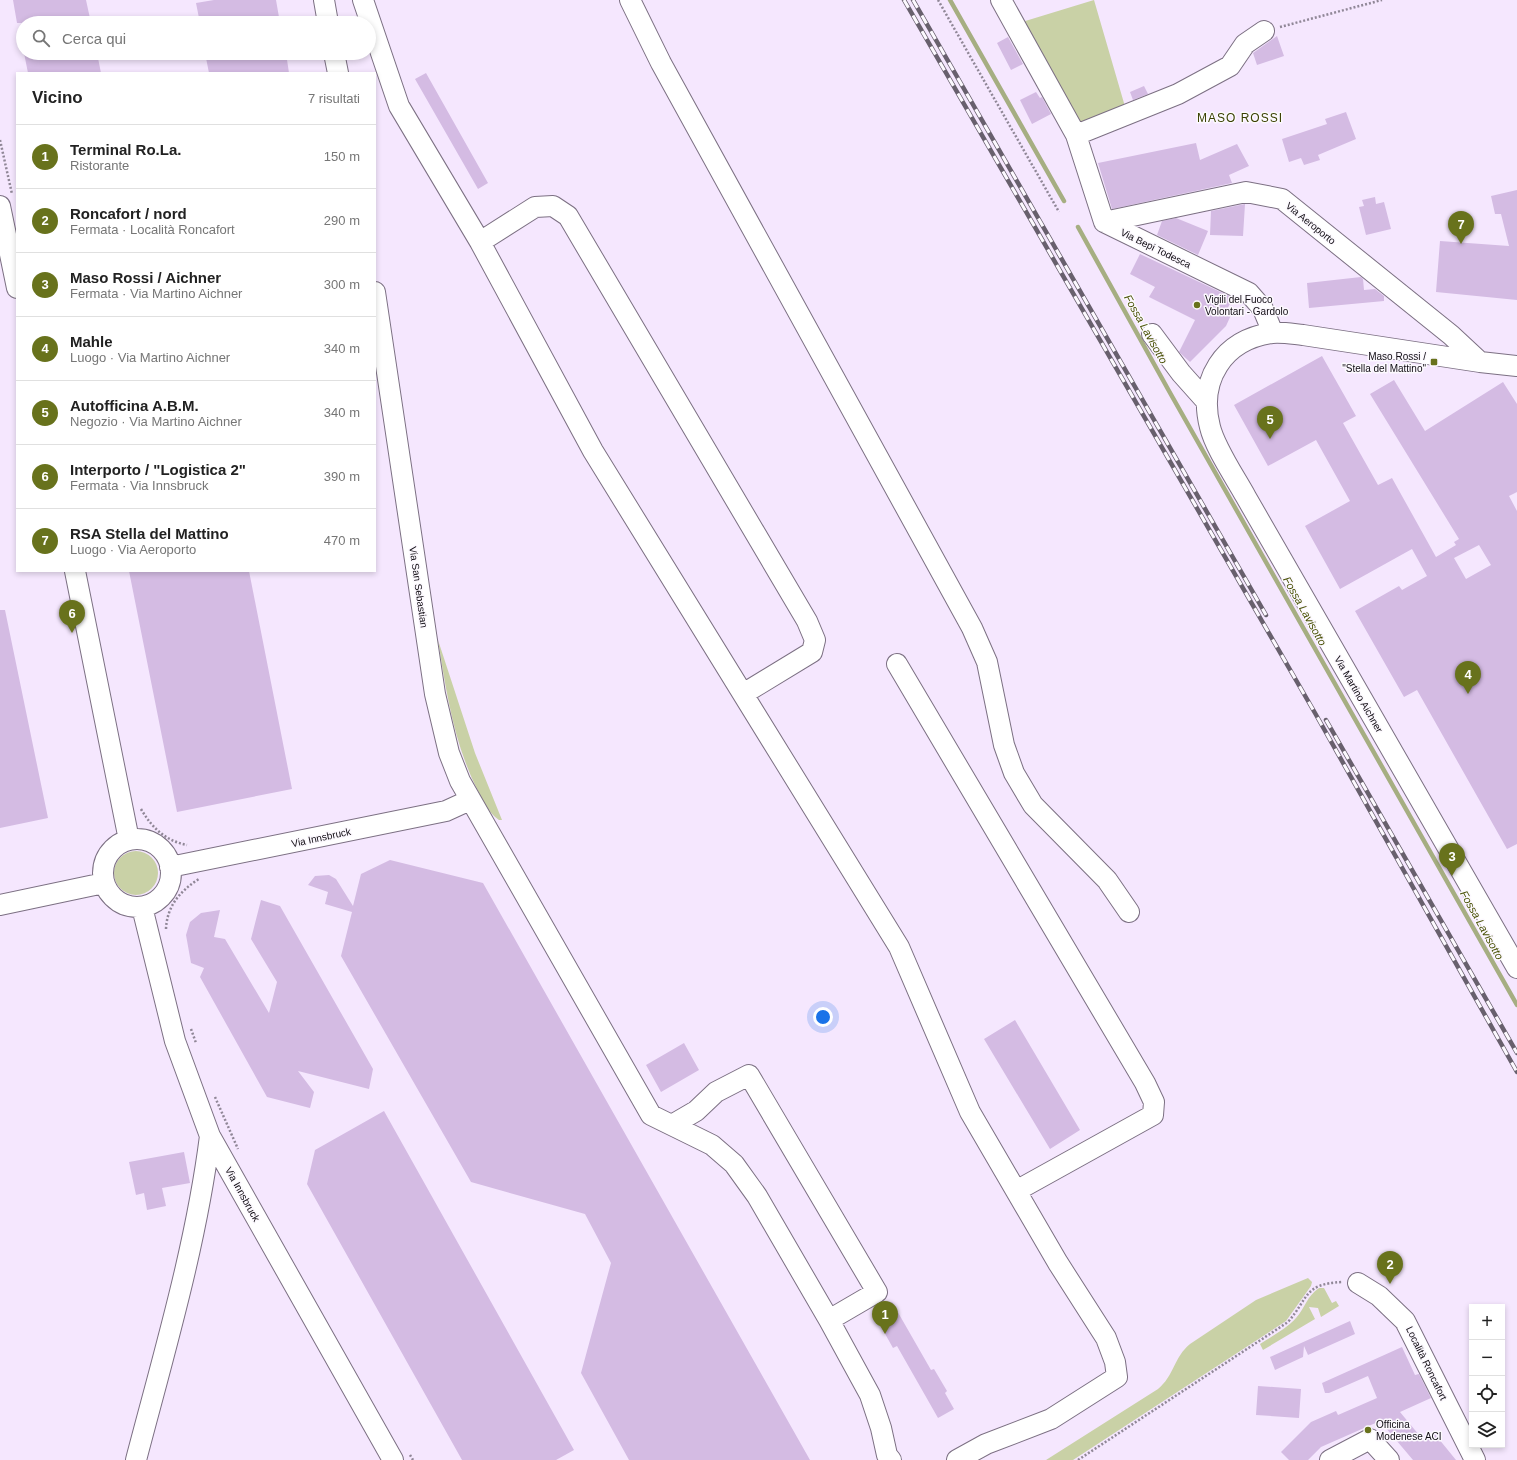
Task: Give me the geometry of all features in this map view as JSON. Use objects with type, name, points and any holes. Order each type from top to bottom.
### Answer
[{"type":"street","points":[[324,0],[327,16]]},
{"type":"street","points":[[362,0],[368,16]]},
{"type":"street","points":[[630,0],[668,77],[972,628],[987,662],[1004,745],[1014,773],[1034,805],[1107,880],[1129,912]]},
{"type":"street","points":[[1001,0],[1076,135],[1104,222]]},
{"type":"street","points":[[1076,135],[1178,94],[1230,66],[1245,44],[1264,31]]},
{"type":"street","points":[[376,40],[399,106],[480,242],[594,451],[899,947],[970,1112],[1058,1263],[1106,1338],[1115,1362],[1117,1377],[1051,1419],[986,1444],[956,1460]]},
{"type":"street","points":[[335,60],[338,72]]},
{"type":"street","name":"Via Aeroporto","points":[[1104,222],[1246,192],[1282,199],[1451,335],[1480,362]]},
{"type":"street","points":[[7,201],[16,277]]},
{"type":"street","points":[[480,242],[536,207],[553,206],[568,216],[803,614],[815,640],[812,652],[743,694]]},
{"type":"street","name":"Via Bepi Todesca","points":[[1104,222],[1249,294],[1263,309],[1273,333]]},
{"type":"street","name":"Via San Sebastian","points":[[376,299],[434,694],[449,753],[460,781],[510,866],[651,1115],[712,1145],[734,1164],[757,1196],[829,1320],[870,1395],[881,1428],[887,1455],[891,1460]]},
{"type":"street","points":[[1273,333],[1303,335],[1480,362],[1517,366]]},
{"type":"street","name":"Via Martino Aichner","points":[[1273,333],[1254,338],[1237,347],[1224,358],[1214,370],[1206,401],[1210,429],[1227,462],[1514,959]]},
{"type":"street","points":[[1152,334],[1181,372],[1206,401]]},
{"type":"street","points":[[74,572],[129,840]]},
{"type":"street","points":[[897,664],[1145,1083],[1154,1102],[1153,1115],[1016,1191]]},
{"type":"street","name":"Via Innsbruck","points":[[170,867],[446,811],[470,800]]},
{"type":"street","points":[[140,839],[155,845],[167,857],[170,867],[171,878],[168,888],[157,900],[142,907],[132,907],[119,902],[108,891],[104,883],[103,872],[105,861],[119,844],[129,840],[140,839]]},
{"type":"street","points":[[0,905],[104,883]]},
{"type":"street","name":"Via Innsbruck","points":[[142,907],[175,1041],[210,1136],[401,1457]]},
{"type":"street","points":[[672,1125],[696,1111],[716,1092],[749,1075],[877,1292],[829,1320]]},
{"type":"street","points":[[706,1142],[707,1101]]},
{"type":"street","points":[[136,1460],[180,1294],[206,1169],[210,1136]]},
{"type":"street","name":"Località Roncafort","points":[[1358,1283],[1379,1296],[1405,1321],[1475,1460]]},
{"type":"street","points":[[1330,1460],[1370,1439],[1389,1460]]},
{"type":"path","points":[[938,0],[1059,212]]},
{"type":"path","points":[[1264,31],[1382,0]]},
{"type":"path","points":[[0,140],[7,201]]},
{"type":"path","points":[[139,805],[154,828],[174,842],[188,846]]},
{"type":"path","points":[[166,935],[167,918],[176,898],[192,883],[201,878]]},
{"type":"path","points":[[189,1023],[196,1045]]},
{"type":"path","points":[[214,1095],[241,1155]]},
{"type":"path","points":[[1078,1460],[1288,1322],[1310,1291],[1329,1283],[1358,1283]]},
{"type":"path","points":[[401,1457],[413,1460]]},
{"type":"green space","points":[[1094,0],[1126,110],[1080,128],[1022,22]]},
{"type":"green space","points":[[438,640],[475,753],[502,820],[495,817],[484,803],[463,755],[452,717]]},
{"type":"green space","points":[[136,851],[148,855],[154,861],[158,873],[154,885],[148,891],[136,895],[124,891],[118,885],[114,873],[118,861],[124,855]]},
{"type":"green space","points":[[1308,1278],[1312,1282],[1311,1286],[1286,1321],[1073,1460],[1046,1460],[1158,1389],[1168,1378],[1180,1355],[1190,1344],[1256,1300]]},
{"type":"green space","points":[[1319,1288],[1324,1288],[1332,1303],[1336,1301],[1339,1306],[1321,1317],[1318,1308],[1309,1307],[1315,1319],[1263,1350],[1260,1344],[1292,1322],[1309,1298]]},
{"type":"building","points":[[13,0],[86,0],[89,16],[16,16],[16,17]]},
{"type":"building","points":[[214,0],[276,0],[279,16],[199,16],[196,3]]},
{"type":"building","points":[[1277,36],[1284,56],[1257,65],[1253,53]]},
{"type":"building","points":[[1008,37],[1023,64],[1011,70],[997,43]]},
{"type":"building","points":[[25,60],[98,60],[101,72],[28,72]]},
{"type":"building","points":[[206,60],[287,60],[289,72],[209,72]]},
{"type":"building","points":[[426,73],[488,183],[478,189],[415,79]]},
{"type":"building","points":[[1144,86],[1148,94],[1133,100],[1130,92]]},
{"type":"building","points":[[1036,92],[1040,98],[1042,97],[1051,114],[1032,124],[1020,100]]},
{"type":"building","points":[[1346,112],[1356,139],[1318,155],[1320,160],[1304,165],[1301,158],[1289,162],[1282,139],[1327,124],[1325,119]]},
{"type":"building","points":[[1196,143],[1200,160],[1237,144],[1249,166],[1229,175],[1232,183],[1112,209],[1098,163]]},
{"type":"building","points":[[1517,190],[1517,300],[1436,292],[1440,241],[1509,246],[1501,214],[1495,214],[1491,196]]},
{"type":"building","points":[[1375,197],[1376,204],[1384,202],[1391,229],[1366,235],[1359,207],[1364,206],[1362,200]]},
{"type":"building","points":[[1245,204],[1243,236],[1210,235],[1211,211]]},
{"type":"building","points":[[1176,218],[1208,231],[1198,255],[1157,235],[1162,221]]},
{"type":"building","name":"Vigili del Fuoco Volontari - Gardolo","points":[[1140,254],[1233,298],[1225,313],[1231,315],[1226,326],[1190,362],[1179,352],[1195,320],[1149,297],[1155,287],[1130,274]]},
{"type":"building","points":[[1361,277],[1363,279],[1364,290],[1375,289],[1384,296],[1384,301],[1309,308],[1307,283]]},
{"type":"building","points":[[1322,356],[1356,416],[1343,423],[1378,485],[1392,478],[1436,557],[1456,545],[1454,542],[1459,539],[1370,394],[1394,380],[1425,431],[1503,382],[1517,404],[1517,492],[1509,496],[1517,511],[1517,844],[1507,849],[1417,690],[1404,697],[1355,611],[1399,586],[1402,590],[1427,576],[1412,549],[1340,589],[1305,526],[1350,501],[1316,440],[1268,466],[1234,405]],"holes":[[[1479,545],[1491,565],[1466,579],[1454,558]]]},
{"type":"building","points":[[129,572],[249,572],[292,789],[177,812]]},
{"type":"building","points":[[0,610],[5,610],[48,818],[0,828]]},
{"type":"building","points":[[390,860],[483,883],[810,1460],[629,1460],[581,1373],[611,1263],[585,1214],[471,1182],[341,956],[352,912],[325,904],[328,892],[308,885],[315,876],[329,875],[336,879],[353,906],[361,874]]},
{"type":"building","points":[[261,900],[280,906],[373,1069],[369,1089],[298,1071],[314,1092],[310,1108],[267,1097],[200,977],[204,968],[191,963],[186,935],[190,922],[201,913],[220,910],[214,937],[225,939],[269,1013],[277,982],[251,939]]},
{"type":"building","points":[[1015,1020],[1080,1130],[1050,1149],[984,1039]]},
{"type":"building","points":[[684,1043],[699,1070],[661,1092],[646,1065]]},
{"type":"building","points":[[384,1111],[574,1450],[556,1460],[462,1460],[307,1184],[315,1150]]},
{"type":"building","points":[[184,1152],[190,1183],[162,1188],[166,1206],[147,1210],[144,1193],[136,1195],[129,1162]]},
{"type":"building","points":[[892,1302],[931,1370],[934,1369],[947,1391],[945,1393],[954,1409],[938,1418],[897,1346],[893,1348],[879,1323],[880,1309]]},
{"type":"building","points":[[1350,1321],[1355,1334],[1308,1355],[1304,1346],[1303,1357],[1275,1370],[1270,1357]]},
{"type":"building","points":[[1402,1347],[1415,1375],[1419,1374],[1431,1398],[1400,1412],[1424,1441],[1434,1433],[1456,1460],[1413,1460],[1380,1421],[1321,1447],[1308,1460],[1289,1460],[1281,1452],[1311,1422],[1336,1411],[1338,1415],[1377,1398],[1368,1376],[1329,1393],[1325,1393],[1322,1383]]},
{"type":"building","points":[[1258,1386],[1301,1389],[1299,1418],[1256,1415]]},
{"type":"waterway","name":"Fossa Lavisotto","points":[[950,0],[1064,201]]},
{"type":"waterway","name":"Fossa Lavisotto","points":[[1078,227],[1169,391],[1517,1005]]},
{"type":"railway","points":[[904,0],[1315,713],[1517,1072]]},
{"type":"railway","points":[[913,0],[1266,615]]},
{"type":"railway","points":[[1326,720],[1517,1053]]},
{"type":"place","name":"RSA Stella del Mattino","points":[[1461,244]]},
{"type":"place","name":"Vigili del Fuoco Volontari - Gardolo","points":[[1197,305]]},
{"type":"place","name":"Maso Rossi / \"Stella del Mattino\"","points":[[1434,362]]},
{"type":"place","name":"Autofficina A.B.M.","points":[[1270,439]]},
{"type":"place","name":"Interporto / \"Logistica 2\"","points":[[72,633]]},
{"type":"place","name":"Mahle","points":[[1468,694]]},
{"type":"place","name":"Maso Rossi / Aichner","points":[[1452,876]]},
{"type":"place","name":"Roncafort / nord","points":[[1390,1284]]},
{"type":"place","name":"Terminal Ro.La.","points":[[885,1334]]},
{"type":"place","name":"Officina Modenese ACI","points":[[1368,1430]]},
{"type":"district","name":"MASO ROSSI","points":[[1240,118]]}]
